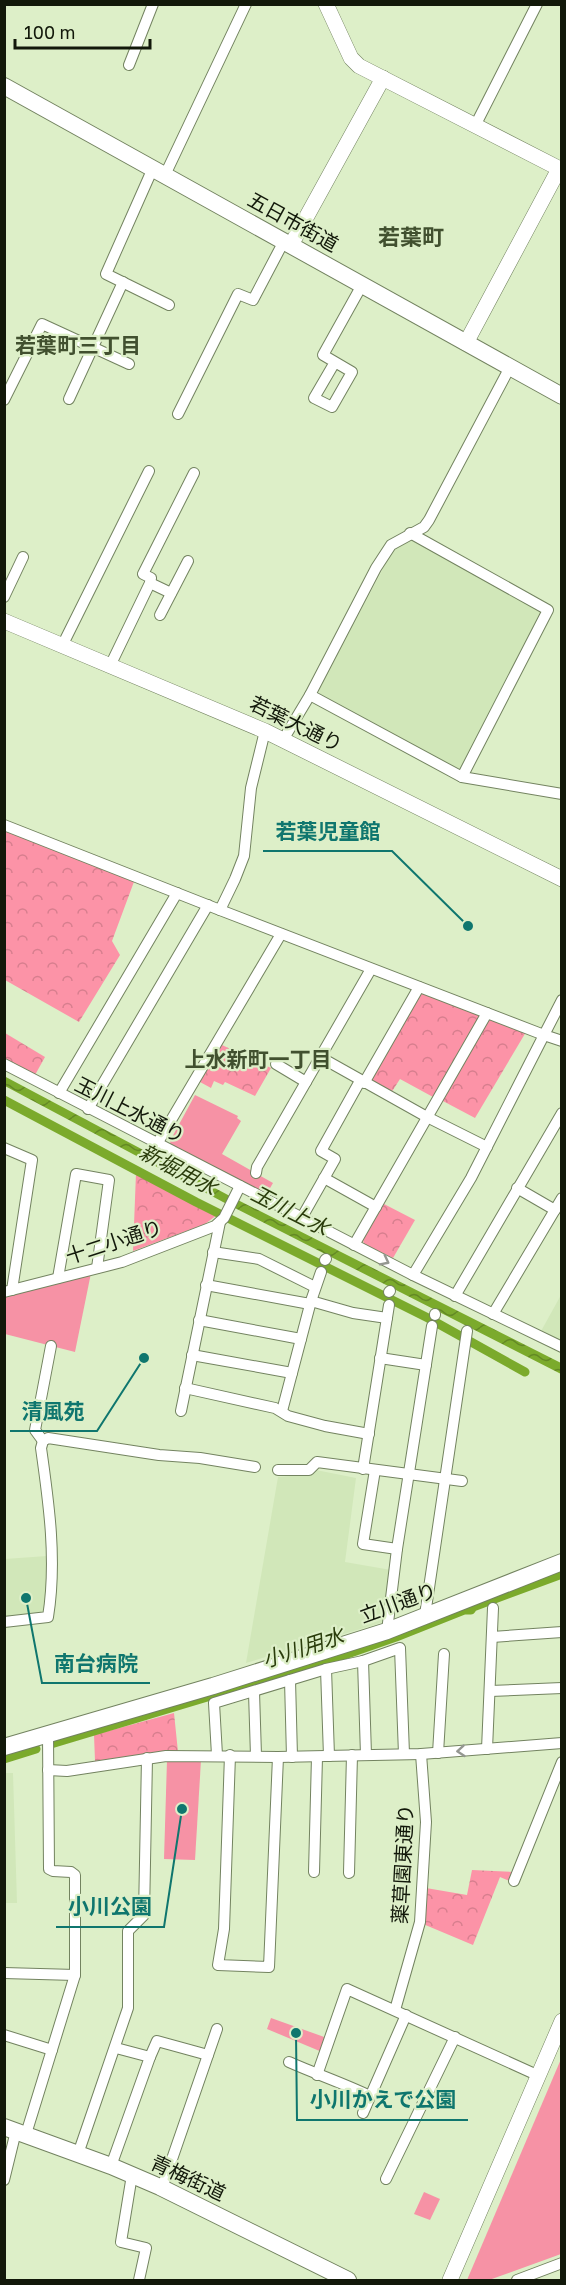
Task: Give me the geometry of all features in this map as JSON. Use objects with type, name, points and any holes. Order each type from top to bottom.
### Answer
[{"type":"main road","name":"五日市街道","points":[[4,86],[561,396]]},
{"type":"main road","name":"立川通り","points":[[4,1747],[387,1631],[561,1562]]},
{"type":"main road","name":"青梅街道","points":[[15,2131],[111,2166],[162,2188],[327,2276],[348,2280]]},
{"type":"street","points":[[129,65],[153,4]]},
{"type":"street","points":[[169,305],[106,274],[246,4]]},
{"type":"street","points":[[326,4],[351,58],[359,66],[476,124],[560,170],[466,343]]},
{"type":"street","points":[[476,124],[537,4]]},
{"type":"street","points":[[178,414],[238,294],[253,300],[382,78]]},
{"type":"street","points":[[69,399],[123,282]]},
{"type":"street","points":[[335,362],[323,355],[362,285]]},
{"type":"street","points":[[4,400],[42,324],[129,364]]},
{"type":"street","points":[[283,740],[310,694],[376,568],[391,545],[424,527],[429,520],[510,367]]},
{"type":"street","points":[[62,646],[149,471]]},
{"type":"street","points":[[110,666],[150,583],[151,578],[143,574],[194,473]]},
{"type":"street","points":[[410,533],[548,610],[462,777]]},
{"type":"street","points":[[4,597],[23,557]]},
{"type":"street","points":[[160,615],[188,561]]},
{"type":"street","points":[[150,583],[171,593]]},
{"type":"street","name":"若葉大通り","points":[[4,621],[265,730],[561,879]]},
{"type":"street","points":[[310,694],[462,777],[561,794]]},
{"type":"street","points":[[220,910],[236,879],[244,856],[251,788],[265,730]]},
{"type":"street","points":[[4,825],[561,1041]]},
{"type":"street","points":[[59,1093],[177,893]]},
{"type":"street","points":[[88,1109],[208,905]]},
{"type":"street","points":[[157,1144],[281,934]]},
{"type":"street","points":[[256,1173],[257,1167],[371,969]]},
{"type":"street","points":[[302,1219],[335,1159],[321,1151],[419,987]]},
{"type":"street","points":[[413,1275],[487,1147],[561,1000]]},
{"type":"street","points":[[354,1245],[487,1013]]},
{"type":"street","points":[[320,1057],[362,1082],[487,1147]]},
{"type":"street","name":"玉川上水通り","points":[[4,1064],[302,1219],[561,1347]]},
{"type":"street","points":[[276,1064],[306,1082]]},
{"type":"street","points":[[454,1296],[561,1113]]},
{"type":"street","points":[[4,1148],[32,1160],[8,1291]]},
{"type":"street","points":[[58,1278],[76,1174],[109,1180],[97,1268]]},
{"type":"street","points":[[324,1179],[376,1207]]},
{"type":"street","points":[[180,1411],[213,1252],[224,1218],[240,1186]]},
{"type":"street","points":[[517,1188],[555,1210]]},
{"type":"street","points":[[493,1314],[561,1198]]},
{"type":"street","name":"十二小通り","points":[[8,1291],[152,1251],[224,1218]]},
{"type":"street","points":[[213,1252],[259,1259],[315,1287]]},
{"type":"street","points":[[282,1411],[321,1272]]},
{"type":"street","points":[[206,1285],[311,1302],[353,1313],[387,1318]]},
{"type":"street","points":[[389,1305],[369,1434],[369,1469],[363,1544],[397,1549]]},
{"type":"street","points":[[387,1631],[408,1474],[434,1318]]},
{"type":"street","points":[[199,1320],[301,1339]]},
{"type":"street","points":[[425,1615],[447,1479],[446,1472],[466,1338]]},
{"type":"street","points":[[4,1622],[48,1617],[52,1589],[51,1531],[42,1441],[35,1430],[51,1346]]},
{"type":"street","points":[[192,1355],[292,1373]]},
{"type":"street","points":[[380,1358],[426,1365]]},
{"type":"street","points":[[185,1388],[282,1411],[288,1416],[325,1426],[369,1434]]},
{"type":"street","points":[[42,1441],[48,1438],[149,1454],[200,1458],[255,1467]]},
{"type":"street","points":[[278,1470],[309,1470],[317,1462],[462,1481]]},
{"type":"street","points":[[488,1749],[494,1608]]},
{"type":"street","points":[[492,1637],[561,1632]]},
{"type":"street","points":[[217,1755],[214,1703],[326,1669],[363,1661],[400,1648],[404,1754]]},
{"type":"street","points":[[438,1753],[444,1654]]},
{"type":"street","points":[[363,1661],[366,1755]]},
{"type":"street","points":[[314,1872],[323,1756],[326,1669]]},
{"type":"street","points":[[290,1680],[292,1757]]},
{"type":"street","points":[[490,1691],[561,1688]]},
{"type":"street","points":[[254,1692],[256,1756]]},
{"type":"street","points":[[4,2180],[15,2131],[52,2050],[75,1975],[75,1875],[71,1872],[50,1869],[48,1735]]},
{"type":"street","points":[[48,1770],[67,1771],[166,1756],[292,1757],[421,1754],[561,1743]]},
{"type":"street","name":"薬草園東通り","points":[[395,2010],[420,1922],[426,1822],[421,1754]]},
{"type":"street","points":[[230,1755],[224,1929],[218,1965],[259,1967],[269,1967],[278,1757]]},
{"type":"street","points":[[349,1873],[352,1755]]},
{"type":"street","points":[[78,2154],[128,2008],[128,1931],[144,1915],[147,1758]]},
{"type":"street","points":[[514,1881],[561,1762]]},
{"type":"street","points":[[4,1973],[75,1975]]},
{"type":"street","points":[[317,2074],[346,1989],[537,2075]]},
{"type":"street","points":[[363,2113],[406,2015]]},
{"type":"street","points":[[450,2280],[561,2021]]},
{"type":"street","points":[[162,2188],[217,2029]]},
{"type":"street","points":[[4,2035],[52,2050]]},
{"type":"street","points":[[386,2179],[454,2037]]},
{"type":"street","points":[[111,2166],[157,2041],[208,2055]]},
{"type":"street","points":[[116,2048],[150,2057]]},
{"type":"street","points":[[289,2062],[370,2096]]},
{"type":"street","points":[[132,2175],[121,2242],[146,2248],[139,2280]]},
{"type":"street","points":[[517,2280],[561,2263]]},
{"type":"shaded area","points":[[410,539],[541,611],[542,616],[463,767],[459,769],[320,695],[319,689],[393,550]]},
{"type":"shaded area","points":[[195,1095],[238,1116],[237,1118],[241,1121],[222,1154],[273,1183],[266,1195],[171,1147],[170,1141]]},
{"type":"shaded area","points":[[91,1273],[75,1352],[5,1334],[4,1296]]},
{"type":"shaded area","points":[[561,1295],[561,1344],[540,1333]]},
{"type":"shaded area","points":[[316,1470],[356,1478],[345,1562],[391,1570],[384,1622],[246,1663],[278,1477],[311,1474]]},
{"type":"shaded area","points":[[47,1556],[49,1584],[43,1615],[5,1619],[5,1559]]},
{"type":"shaded area","points":[[167,1760],[201,1760],[195,1860],[164,1859]]},
{"type":"shaded area","points":[[5,1773],[13,1773],[17,1903],[5,1903]]},
{"type":"shaded area","points":[[271,2018],[327,2038],[322,2052],[267,2029]]},
{"type":"shaded area","points":[[561,2059],[561,2254],[489,2280],[467,2280]]},
{"type":"shaded area","points":[[424,2192],[440,2199],[430,2220],[414,2214]]},
{"type":"green space","points":[[4,828],[135,879],[112,941],[120,955],[79,1022],[5,980]]},
{"type":"green space","points":[[425,993],[478,1014],[479,1018],[433,1097],[400,1079],[391,1093],[373,1083],[372,1078],[420,995]]},
{"type":"green space","points":[[491,1019],[526,1032],[475,1118],[441,1100],[487,1020]]},
{"type":"green space","points":[[5,1033],[45,1057],[35,1075],[5,1058]]},
{"type":"green space","points":[[222,1045],[271,1068],[255,1096],[225,1082],[223,1085],[214,1081],[211,1088],[200,1082]]},
{"type":"green space","points":[[136,1173],[217,1215],[205,1224],[133,1251]]},
{"type":"green space","points":[[384,1204],[415,1220],[393,1258],[364,1244],[363,1240]]},
{"type":"green space","points":[[174,1713],[178,1752],[164,1751],[95,1761],[94,1735]]},
{"type":"green space","points":[[472,1870],[516,1872],[512,1882],[500,1877],[473,1945],[423,1924],[426,1888],[467,1895]]},
{"type":"water","points":[[4,1076],[228,1195],[561,1363],[561,1374],[223,1202],[5,1086]]},
{"type":"waterway","name":"新堀用水","points":[[4,1100],[196,1202],[428,1318],[525,1372]]},
{"type":"waterway","name":"小川用水","points":[[51,1744],[333,1659],[464,1610],[471,1610],[473,1607],[562,1574]]},
{"type":"waterway","name":"小川用水","points":[[4,1759],[36,1749]]},
{"type":"place","name":"若葉児童館","points":[[468,926]]},
{"type":"place","name":"清風苑","points":[[144,1358]]},
{"type":"place","name":"南台病院","points":[[26,1598]]},
{"type":"place","name":"小川公園","points":[[182,1809]]},
{"type":"place","name":"小川かえで公園","points":[[296,2033]]},
{"type":"district","name":"若葉町","points":[[411,237]]},
{"type":"district","name":"若葉町三丁目","points":[[78,346]]},
{"type":"district","name":"上水新町一丁目","points":[[258,1060]]},
{"type":"water label","name":"玉川上水","points":[[290,1211]]}]
